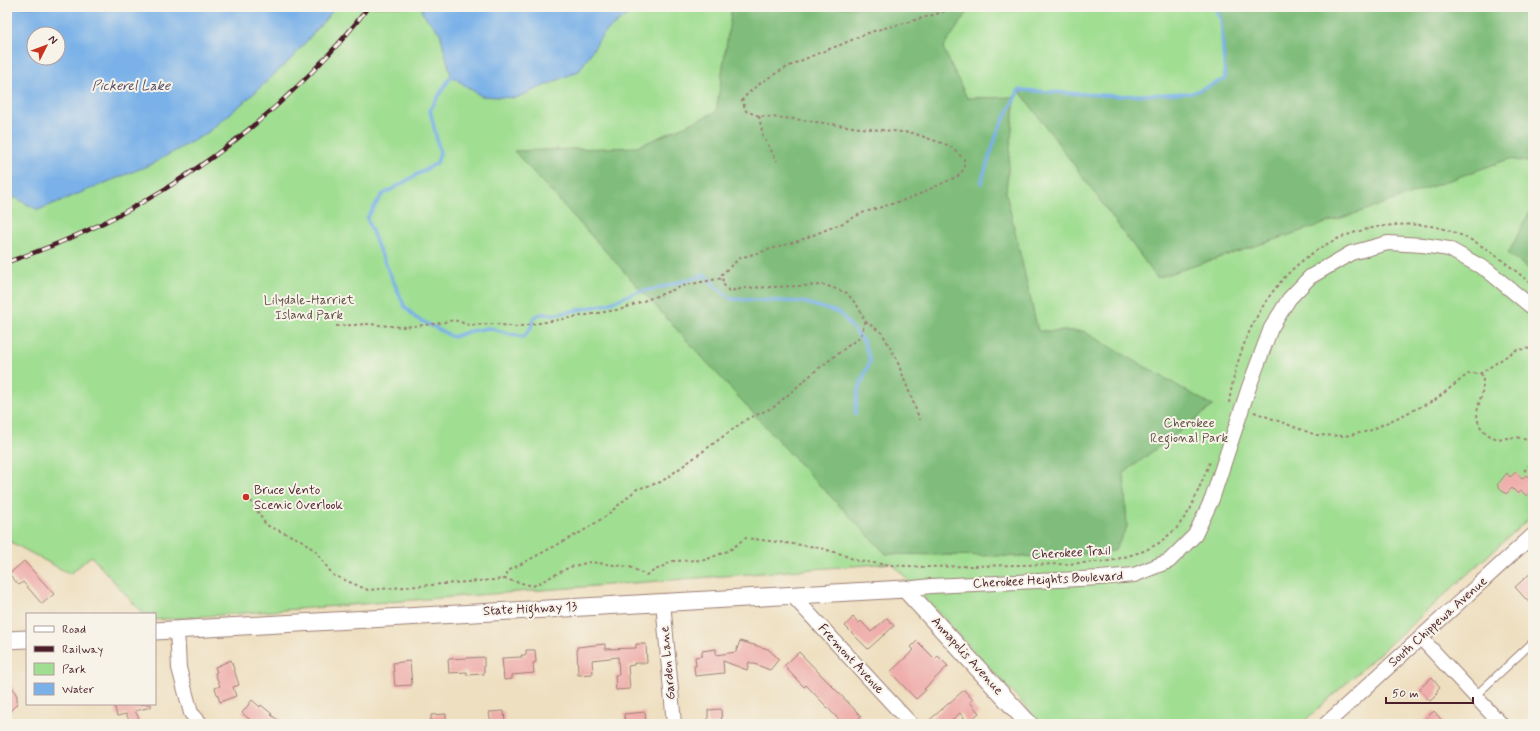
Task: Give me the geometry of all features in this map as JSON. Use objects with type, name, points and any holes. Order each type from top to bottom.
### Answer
[{"type":"street","name":"Cherokee Heights Boulevard","points":[[905,589],[931,586],[1092,579],[1134,575],[1169,561],[1196,535],[1212,499],[1249,387],[1271,328],[1289,299],[1310,278],[1351,253],[1388,243],[1423,245],[1449,249],[1487,270],[1533,308]]},
{"type":"street","name":"South Chippewa Avenue","points":[[1326,724],[1533,535]]},
{"type":"street","name":"State Highway 13","points":[[156,632],[791,594],[905,589]]},
{"type":"street","name":"Annapolis Avenue","points":[[905,589],[1029,724]]},
{"type":"street","name":"Fremont Avenue","points":[[791,594],[911,724]]},
{"type":"street","name":"Garden Lane","points":[[663,602],[674,724]]},
{"type":"street","points":[[177,630],[179,668],[191,713],[201,724]]},
{"type":"street","points":[[1421,638],[1501,724]]},
{"type":"street","points":[[7,640],[26,639]]},
{"type":"lane","points":[[1475,696],[1533,642]]},
{"type":"path","points":[[920,420],[896,358],[882,334],[865,321],[859,308],[847,293],[826,285],[746,288],[729,291],[723,284],[722,274],[740,258],[798,241],[843,223],[862,213],[911,198],[958,176],[964,169],[964,159],[950,146],[912,133],[759,116],[746,111],[742,100],[749,92],[779,72],[810,57],[875,31],[933,16],[956,7]]},
{"type":"path","points":[[759,116],[763,136],[777,161]]},
{"type":"path","points":[[1228,409],[1232,380],[1236,367],[1251,328],[1263,303],[1274,288],[1303,260],[1327,244],[1347,234],[1367,229],[1414,224],[1452,231],[1478,243],[1494,253],[1533,285]]},
{"type":"path","points":[[336,326],[368,324],[402,326],[435,324],[454,320],[469,325],[496,324],[516,327],[622,309],[686,285],[722,278]]},
{"type":"path","points":[[246,497],[251,501],[266,525],[303,541],[316,552],[333,575],[368,590],[505,579],[508,571],[583,531],[606,516],[637,489],[661,482],[747,419],[774,407],[814,372],[860,336],[865,321]]},
{"type":"path","points":[[1253,412],[1316,435],[1345,436],[1369,431],[1435,400],[1468,374],[1481,373],[1516,350],[1533,348]]},
{"type":"path","points":[[1481,373],[1483,383],[1477,412],[1479,424],[1486,433],[1493,437],[1502,439],[1520,436],[1529,441],[1533,446]]},
{"type":"path","name":"Cherokee Trail","points":[[505,579],[534,586],[570,567],[590,562],[630,567],[646,576],[673,562],[705,560],[730,550],[745,538],[818,547],[858,561],[904,566],[924,567],[1066,564],[1111,561],[1144,551],[1168,537],[1183,520],[1196,498],[1212,456]]},
{"type":"path","points":[[1524,471],[1533,462]]},
{"type":"green space","points":[[7,7],[1533,7],[1533,515],[1301,724],[1042,724],[892,563],[156,620],[156,613],[142,613],[91,556],[70,574],[7,540]]},
{"type":"green space","points":[[732,7],[971,7],[943,48],[967,98],[1015,97],[1006,193],[1038,331],[1083,331],[1213,406],[1124,473],[1127,527],[1114,551],[1054,557],[886,554],[807,472],[514,151],[637,147],[716,112]]},
{"type":"green space","points":[[1214,7],[1533,7],[1533,163],[1509,159],[1366,210],[1157,278],[1019,90],[1116,96],[1192,93],[1225,79],[1221,19]]},
{"type":"green space","points":[[1533,205],[1533,272],[1508,254]]},
{"type":"water","name":"Pickerel Lake","points":[[7,7],[336,7],[292,58],[250,97],[207,133],[152,164],[38,210],[14,197],[7,203]]},
{"type":"water","points":[[422,7],[637,7],[603,34],[579,71],[516,98],[481,96],[451,76],[440,33],[422,13]]},
{"type":"building","points":[[1516,472],[1522,479],[1526,475],[1533,482],[1533,489],[1527,496],[1521,491],[1518,494],[1512,488],[1506,494],[1497,485],[1507,473],[1510,477]]},
{"type":"building","points":[[24,561],[54,594],[42,604],[23,582],[19,585],[9,574]]},
{"type":"building","points":[[1533,571],[1533,607],[1515,587]]},
{"type":"building","points":[[853,617],[859,623],[861,621],[871,632],[887,618],[894,626],[868,649],[845,626]]},
{"type":"building","points":[[740,641],[768,649],[779,659],[770,670],[749,662],[747,670],[723,661],[724,673],[695,676],[695,657],[702,656],[702,651],[716,649],[716,655],[736,652]]},
{"type":"building","points":[[917,641],[935,659],[938,656],[948,666],[924,689],[926,690],[916,699],[890,672],[914,650],[911,647]]},
{"type":"building","points":[[605,644],[605,649],[636,648],[636,644],[646,644],[647,663],[634,663],[634,665],[628,666],[630,689],[616,690],[615,675],[619,675],[618,657],[592,660],[593,674],[578,675],[577,647]]},
{"type":"building","points":[[526,650],[535,650],[536,662],[533,663],[534,673],[512,675],[512,679],[504,680],[502,658],[522,657],[521,655],[526,655]]},
{"type":"building","points":[[799,652],[861,716],[853,724],[843,724],[806,685],[804,687],[784,666]]},
{"type":"building","points":[[484,657],[484,674],[467,675],[467,672],[449,673],[448,659]]},
{"type":"building","points":[[231,660],[239,685],[233,687],[236,696],[220,702],[215,688],[220,686],[215,673],[217,672],[215,667]]},
{"type":"building","points":[[410,661],[412,685],[395,686],[393,663]]},
{"type":"building","points":[[7,677],[17,696],[17,704],[7,714]]},
{"type":"building","points":[[1432,677],[1440,687],[1437,690],[1437,695],[1430,701],[1419,689]]},
{"type":"building","points":[[964,690],[973,700],[970,702],[979,713],[968,723],[960,713],[948,724],[925,724]]},
{"type":"building","points":[[252,700],[260,707],[261,705],[272,714],[271,715],[284,724],[255,724],[242,713]]},
{"type":"building","points":[[114,705],[151,705],[151,707],[135,711],[142,724],[131,724],[126,714],[117,716]]},
{"type":"building","points":[[721,709],[722,724],[708,724],[708,710]]},
{"type":"building","points":[[504,711],[505,722],[491,724],[489,712]]},
{"type":"building","points":[[1434,711],[1445,724],[1429,724],[1425,719]]},
{"type":"building","points":[[645,712],[646,724],[625,724],[624,714]]},
{"type":"building","points":[[446,714],[446,724],[431,724],[431,715]]},
{"type":"waterway","points":[[981,183],[998,131],[1019,90],[1116,96],[1192,93],[1225,79],[1221,19],[1214,7]]},
{"type":"waterway","points":[[451,76],[430,110],[440,153],[437,163],[382,195],[367,218],[378,247],[405,307],[416,318],[453,337],[470,331],[489,328],[523,337],[531,328],[534,317],[541,314],[558,314],[608,304],[636,292],[655,289],[705,275],[714,285],[731,299],[803,302],[840,313],[864,342],[870,361],[858,391],[855,414]]},
{"type":"railway","points":[[7,262],[48,247],[127,211],[165,189],[201,165],[270,112],[302,82],[353,27],[368,7]]},
{"type":"place","name":"Bruce Vento Scenic Overlook","points":[[246,497]]},
{"type":"park label","name":"Lilydale-Harriet Island Park","points":[[309,308]]},
{"type":"park label","name":"Cherokee Regional Park","points":[[1189,430]]}]
